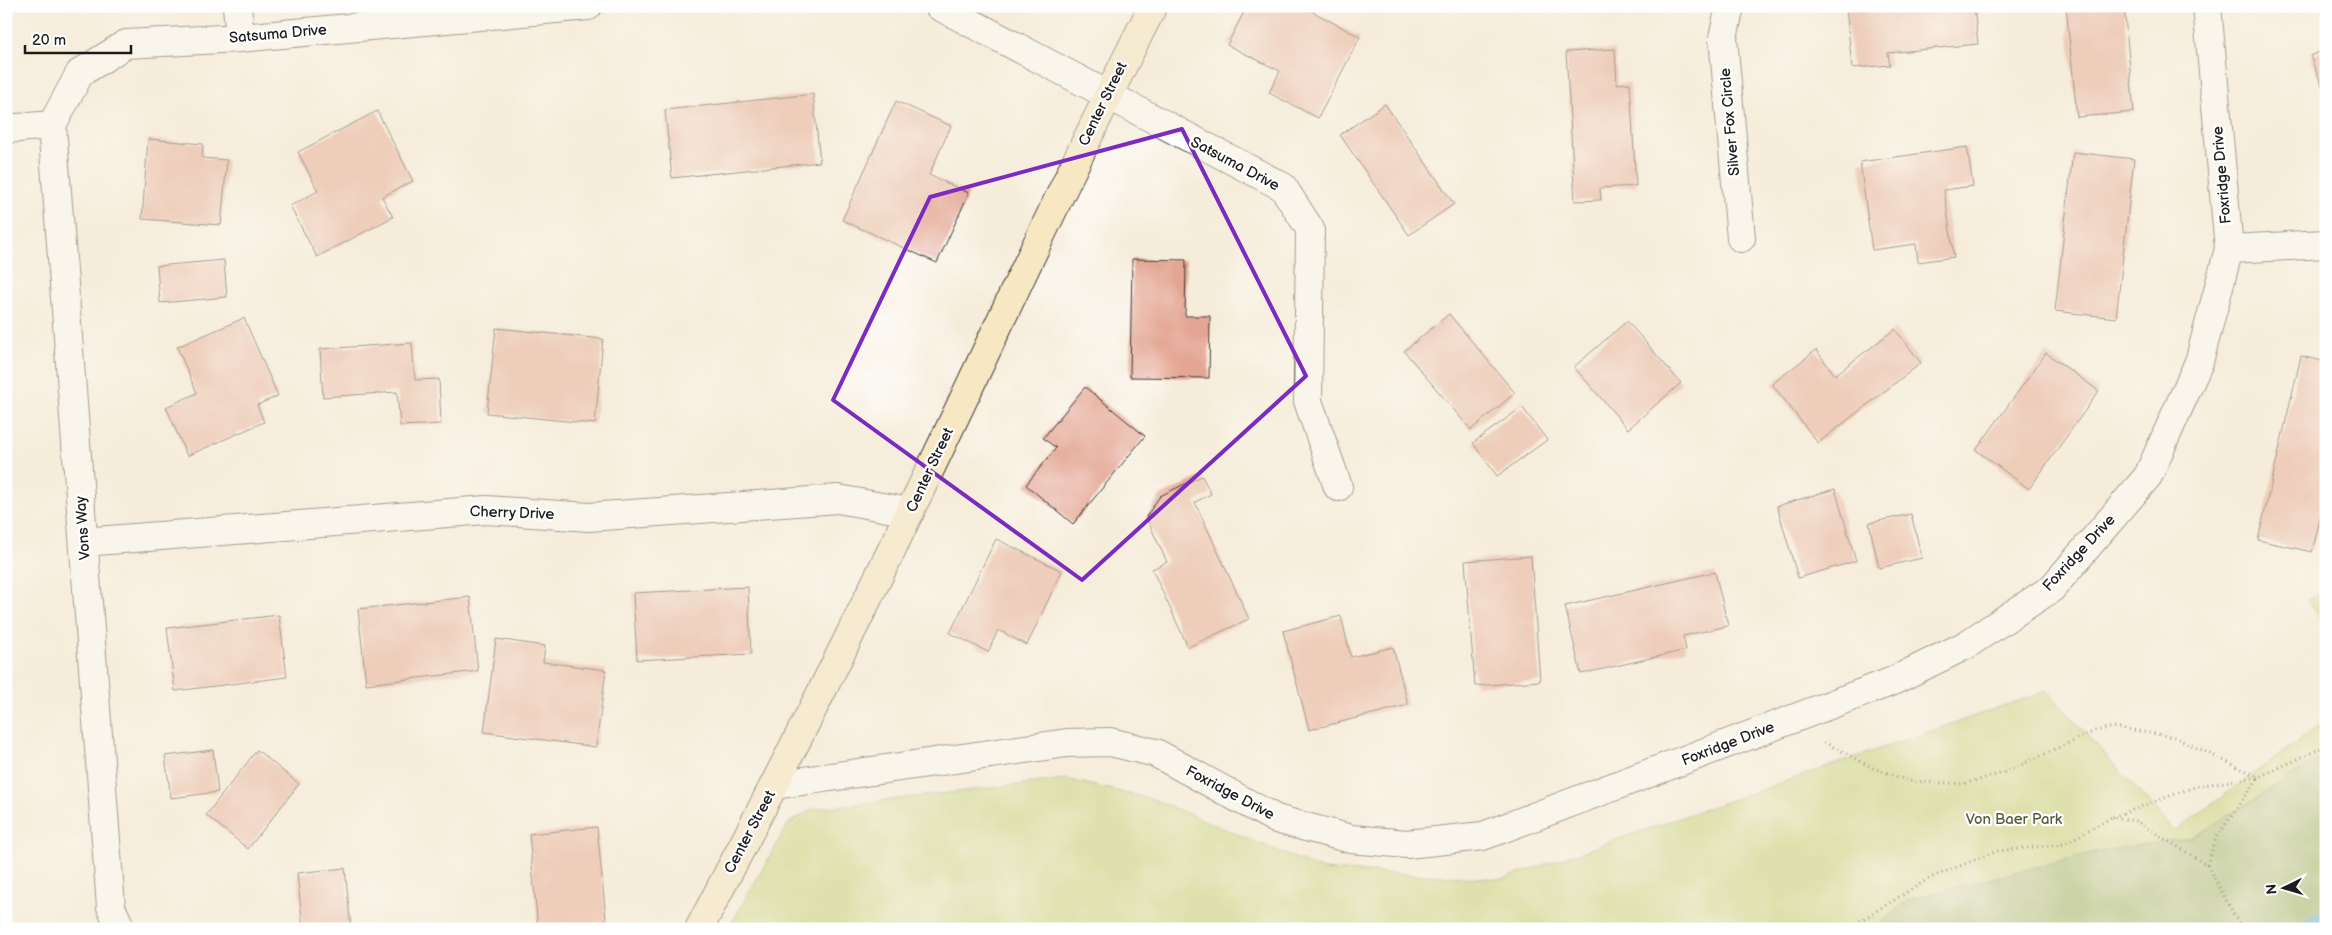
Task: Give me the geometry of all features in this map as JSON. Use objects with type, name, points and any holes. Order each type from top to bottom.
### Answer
[{"type":"street","points":[[237,6],[240,38]]},
{"type":"street","name":"Satsuma Drive","points":[[52,125],[80,73],[126,44],[240,38],[588,6]]},
{"type":"street","name":"Satsuma Drive","points":[[939,6],[1106,96],[1282,187],[1310,229],[1308,401],[1338,486]]},
{"type":"street","name":"Center Street","points":[[699,929],[775,785],[910,512],[1106,96],[1153,6]]},
{"type":"street","name":"Silver Fox Circle","points":[[1730,6],[1723,38],[1741,238]]},
{"type":"street","name":"Foxridge Drive","points":[[775,785],[1067,743],[1110,742],[1156,753],[1276,819],[1351,839],[1407,844],[1483,836],[1893,681],[1958,649],[2052,588],[2148,476],[2199,362],[2229,249],[2207,6]]},
{"type":"street","points":[[6,129],[52,125]]},
{"type":"street","name":"Vons Way","points":[[52,125],[111,907],[121,929]]},
{"type":"street","points":[[2229,249],[2326,244]]},
{"type":"street","name":"Cherry Drive","points":[[84,542],[486,510],[588,517],[838,499],[910,512]]},
{"type":"path","points":[[1785,722],[1873,768],[1909,781],[1963,784],[2003,773],[2095,731],[2114,727],[2174,737],[2259,777]]},
{"type":"path","points":[[1847,929],[1930,878],[1997,851],[2064,844],[2112,817],[2197,786],[2259,777],[2326,746]]},
{"type":"path","points":[[2207,864],[2216,838],[2259,777]]},
{"type":"path","points":[[2112,817],[2136,821],[2207,864],[2242,929]]},
{"type":"highlighted area","points":[[1182,129],[1306,376],[1082,580],[833,400],[930,197]]},
{"type":"green space","points":[[2326,592],[2326,626],[2307,600]]},
{"type":"green space","name":"Von Baer Park","points":[[2047,691],[2175,831],[2326,721],[2326,929],[728,929],[789,823],[813,809],[1066,779],[1155,800],[1323,870],[1503,879]]},
{"type":"green space","points":[[2326,755],[2326,929],[1875,929],[1907,900],[2095,852],[2193,837]]},
{"type":"building","points":[[1247,6],[1302,6],[1360,37],[1318,118],[1269,93],[1280,71],[1227,45]]},
{"type":"building","points":[[1600,6],[1621,6],[1619,13]]},
{"type":"building","points":[[1974,6],[1978,44],[1888,53],[1890,65],[1852,68],[1846,7]]},
{"type":"building","points":[[2066,6],[2124,6],[2134,112],[2077,117]]},
{"type":"building","points":[[1615,49],[1617,84],[1630,83],[1636,186],[1600,188],[1601,200],[1575,201],[1566,52]]},
{"type":"building","points":[[2326,49],[2326,95],[2310,56]]},
{"type":"building","points":[[813,94],[820,162],[672,178],[665,110]]},
{"type":"building","points":[[896,101],[951,126],[929,175],[969,193],[937,263],[842,220]]},
{"type":"building","points":[[1385,104],[1454,204],[1409,235],[1340,135]]},
{"type":"building","points":[[377,111],[413,181],[382,197],[393,217],[317,257],[290,206],[318,191],[298,152]]},
{"type":"building","points":[[148,139],[203,144],[202,158],[227,160],[221,225],[142,219]]},
{"type":"building","points":[[1967,147],[1973,186],[1944,190],[1954,257],[1918,262],[1916,244],[1872,250],[1860,162]]},
{"type":"building","points":[[2073,152],[2134,159],[2116,318],[2055,311]]},
{"type":"building","points":[[1132,259],[1186,260],[1185,316],[1210,316],[1209,378],[1130,377]]},
{"type":"building","points":[[224,260],[227,297],[160,303],[157,266]]},
{"type":"building","points":[[1449,314],[1515,393],[1471,430],[1404,351]]},
{"type":"building","points":[[244,318],[278,396],[257,405],[264,422],[187,456],[166,407],[197,393],[177,347]]},
{"type":"building","points":[[1627,321],[1681,383],[1628,429],[1574,367]]},
{"type":"building","points":[[496,328],[603,339],[595,424],[487,413]]},
{"type":"building","points":[[1895,329],[1921,363],[1818,443],[1772,384],[1816,350],[1835,375]]},
{"type":"building","points":[[412,343],[415,380],[439,379],[441,424],[400,426],[397,392],[323,397],[320,349]]},
{"type":"building","points":[[2046,353],[2099,391],[2029,489],[1976,450]]},
{"type":"building","points":[[2301,356],[2326,362],[2326,495],[2312,552],[2258,540]]},
{"type":"building","points":[[1085,387],[1145,436],[1073,524],[1026,485],[1056,448],[1043,438]]},
{"type":"building","points":[[1522,407],[1547,440],[1497,476],[1473,443]]},
{"type":"building","points":[[1202,476],[1211,494],[1195,502],[1249,619],[1188,647],[1152,569],[1167,562],[1146,517],[1160,496]]},
{"type":"building","points":[[1835,489],[1856,561],[1798,578],[1777,506]]},
{"type":"building","points":[[1911,514],[1922,558],[1879,568],[1869,523]]},
{"type":"building","points":[[996,539],[1062,571],[1027,645],[998,630],[988,652],[950,633]]},
{"type":"building","points":[[1531,556],[1540,681],[1475,686],[1465,561]]},
{"type":"building","points":[[1715,572],[1728,626],[1683,636],[1686,650],[1581,674],[1565,606]]},
{"type":"building","points":[[748,587],[751,654],[637,660],[633,593]]},
{"type":"building","points":[[470,597],[478,671],[366,684],[358,609]]},
{"type":"building","points":[[279,615],[287,677],[175,691],[167,628]]},
{"type":"building","points":[[1341,616],[1351,657],[1393,647],[1408,705],[1309,730],[1283,631]]},
{"type":"building","points":[[496,639],[545,646],[543,662],[606,670],[596,747],[484,732]]},
{"type":"building","points":[[213,750],[218,792],[171,798],[165,756]]},
{"type":"building","points":[[257,750],[299,784],[248,849],[206,815]]},
{"type":"building","points":[[597,827],[607,929],[538,929],[529,834]]},
{"type":"building","points":[[345,868],[351,929],[303,929],[297,873]]},
{"type":"waterway","points":[[2299,929],[2326,912]]}]
